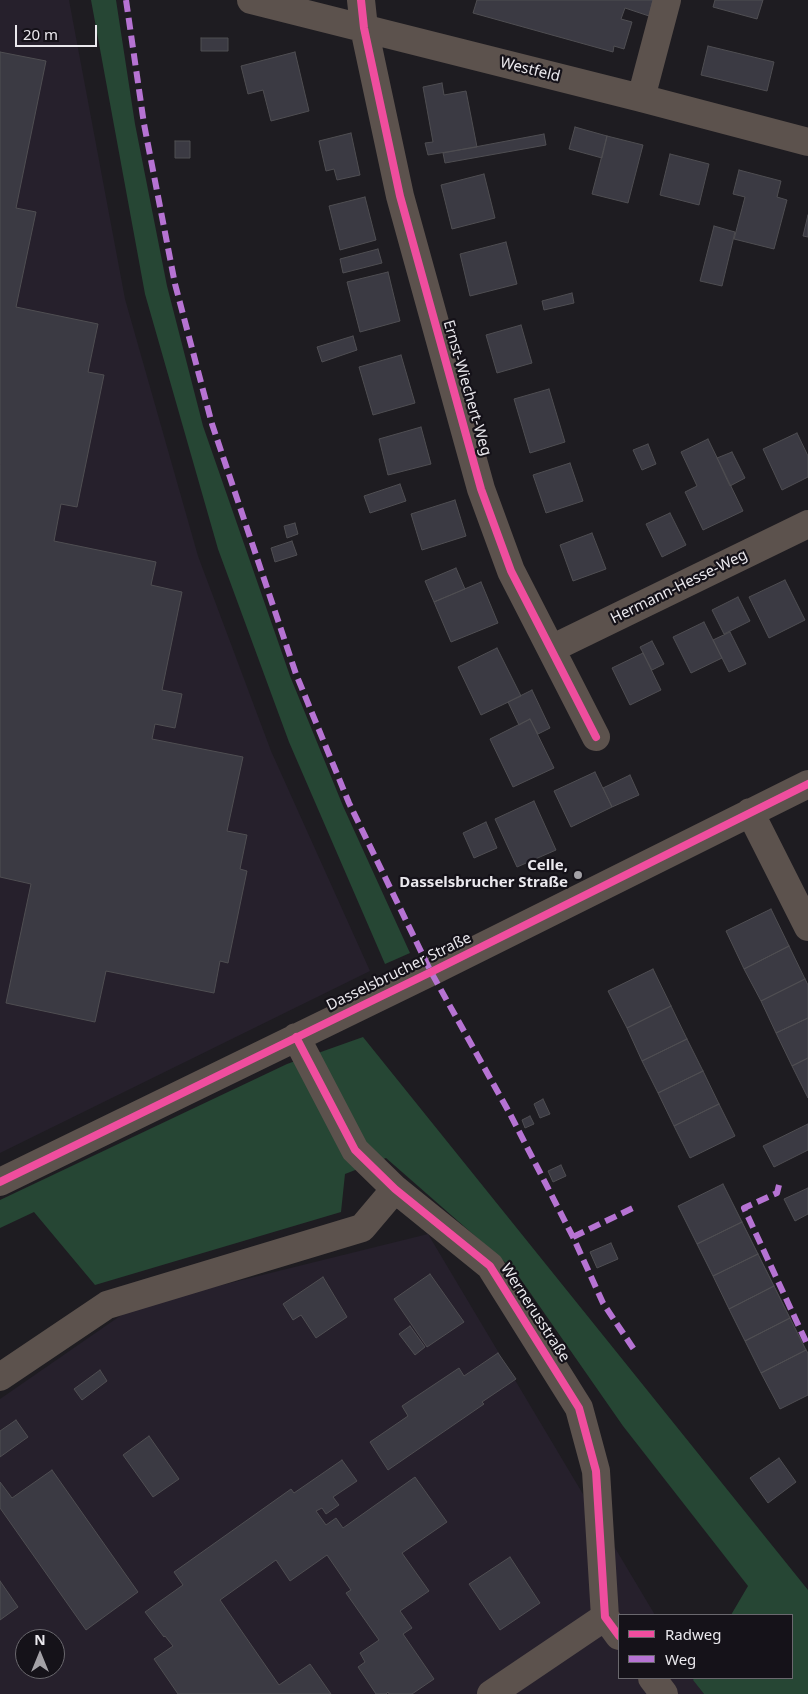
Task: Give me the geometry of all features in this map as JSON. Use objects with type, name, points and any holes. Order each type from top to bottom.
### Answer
[{"type":"street","name":"Westfeld","points":[[251,0],[808,142]]},
{"type":"street","name":"Ernst-Wiechert-Weg","points":[[361,0],[364,28],[400,196],[481,489],[511,571],[596,737]]},
{"type":"street","points":[[641,98],[666,0]]},
{"type":"street","name":"Hermann-Hesse-Weg","points":[[551,649],[808,524]]},
{"type":"street","name":"Dasselsbrucher Straße","points":[[0,1182],[430,972],[808,784]]},
{"type":"street","points":[[750,812],[808,927]]},
{"type":"street","name":"Wernerusstraße","points":[[296,1037],[355,1150],[394,1189],[490,1266],[579,1408],[596,1471],[612,1626],[491,1694]]},
{"type":"street","points":[[0,1377],[107,1305],[362,1228],[394,1189]]},
{"type":"street","points":[[653,1679],[664,1694]]},
{"type":"shaded area","points":[[0,0],[69,0],[125,299],[198,556],[271,751],[370,971],[0,1153]]},
{"type":"shaded area","points":[[428,1234],[654,1614],[618,1614],[618,1679],[693,1679],[704,1694],[0,1694],[0,1399],[133,1307]]},
{"type":"green space","points":[[91,0],[116,0],[135,124],[167,286],[203,426],[290,676],[343,806],[410,953],[385,964],[289,742],[218,549],[145,294]]},
{"type":"green space","points":[[363,1037],[808,1590],[808,1694],[704,1694],[694,1679],[793,1679],[793,1614],[732,1614],[748,1586],[623,1426],[515,1271],[386,1158],[345,1174],[341,1212],[95,1285],[34,1212],[0,1228],[0,1200],[287,1064]]},
{"type":"building","points":[[477,0],[653,0],[649,16],[625,8],[621,19],[632,22],[624,49],[614,46],[613,52],[473,13]]},
{"type":"building","points":[[715,0],[763,0],[757,19],[713,7]]},
{"type":"building","points":[[201,38],[228,38],[228,51],[201,51]]},
{"type":"building","points":[[708,46],[774,62],[767,91],[701,75]]},
{"type":"building","points":[[0,52],[46,61],[16,208],[36,212],[16,307],[98,324],[88,372],[104,375],[77,507],[61,504],[54,541],[156,562],[151,585],[182,592],[162,690],[182,694],[175,728],[155,724],[152,739],[243,757],[227,831],[247,835],[240,869],[247,871],[228,963],[220,961],[214,993],[106,971],[95,1022],[6,1003],[31,884],[0,877]]},
{"type":"building","points":[[295,52],[309,111],[271,121],[263,90],[248,94],[241,66]]},
{"type":"building","points":[[442,83],[444,95],[466,91],[477,147],[428,155],[425,143],[433,142],[423,87]]},
{"type":"building","points":[[575,127],[607,136],[602,158],[569,149]]},
{"type":"building","points":[[351,133],[360,175],[337,180],[334,169],[326,171],[319,141]]},
{"type":"building","points":[[544,134],[546,145],[445,163],[443,153]]},
{"type":"building","points":[[607,136],[643,145],[628,203],[592,194]]},
{"type":"building","points":[[175,141],[190,141],[190,158],[175,158]]},
{"type":"building","points":[[670,154],[709,164],[699,205],[660,195]]},
{"type":"building","points":[[739,170],[781,181],[777,197],[787,200],[774,249],[734,239],[745,197],[733,194]]},
{"type":"building","points":[[484,174],[495,218],[452,229],[441,185]]},
{"type":"building","points":[[365,197],[376,240],[340,250],[329,206]]},
{"type":"building","points":[[808,215],[808,237],[803,236]]},
{"type":"building","points":[[714,226],[735,232],[722,286],[700,281]]},
{"type":"building","points":[[506,242],[517,284],[470,296],[460,254]]},
{"type":"building","points":[[378,249],[382,263],[343,273],[340,259]]},
{"type":"building","points":[[388,272],[400,321],[360,332],[347,282]]},
{"type":"building","points":[[572,293],[574,303],[544,310],[542,301]]},
{"type":"building","points":[[521,325],[532,363],[497,373],[486,335]]},
{"type":"building","points":[[353,336],[357,350],[322,362],[317,347]]},
{"type":"building","points":[[401,355],[415,403],[373,415],[359,367]]},
{"type":"building","points":[[549,389],[565,442],[530,453],[514,399]]},
{"type":"building","points":[[421,427],[431,464],[388,475],[379,439]]},
{"type":"building","points":[[797,433],[808,456],[808,477],[782,490],[763,449]]},
{"type":"building","points":[[708,439],[743,511],[703,530],[685,492],[697,486],[681,452]]},
{"type":"building","points":[[648,444],[656,464],[642,470],[633,450]]},
{"type":"building","points":[[732,452],[745,478],[730,486],[717,458]]},
{"type":"building","points":[[570,463],[583,501],[546,513],[533,475]]},
{"type":"building","points":[[400,484],[406,501],[370,513],[364,496]]},
{"type":"building","points":[[455,500],[466,536],[422,550],[411,514]]},
{"type":"building","points":[[670,513],[686,545],[662,557],[646,524]]},
{"type":"building","points":[[295,523],[298,534],[287,538],[284,526]]},
{"type":"building","points":[[592,533],[606,569],[573,581],[560,545]]},
{"type":"building","points":[[292,541],[297,555],[275,562],[271,548]]},
{"type":"building","points":[[456,568],[465,589],[434,602],[425,581]]},
{"type":"building","points":[[785,580],[805,620],[769,638],[749,597]]},
{"type":"building","points":[[481,582],[498,623],[451,642],[434,602]]},
{"type":"building","points":[[738,597],[750,621],[724,634],[712,610]]},
{"type":"building","points":[[704,622],[722,658],[691,673],[673,637]]},
{"type":"building","points":[[730,632],[746,664],[729,672],[713,640]]},
{"type":"building","points":[[652,641],[664,664],[652,670],[640,647]]},
{"type":"building","points":[[497,648],[521,696],[481,715],[458,667]]},
{"type":"building","points":[[643,653],[661,690],[630,705],[612,668]]},
{"type":"building","points":[[532,690],[550,728],[538,734],[530,719],[519,725],[508,702]]},
{"type":"building","points":[[530,719],[554,768],[513,787],[490,739]]},
{"type":"building","points":[[595,772],[612,807],[571,827],[554,791]]},
{"type":"building","points":[[630,775],[639,795],[612,807],[603,788]]},
{"type":"building","points":[[534,801],[556,850],[517,867],[495,819]]},
{"type":"building","points":[[486,822],[497,848],[474,858],[463,833]]},
{"type":"building","points":[[771,909],[789,946],[744,969],[726,931]]},
{"type":"building","points":[[789,946],[805,979],[761,1001],[744,969]]},
{"type":"building","points":[[653,969],[671,1006],[627,1028],[608,991]]},
{"type":"building","points":[[805,979],[808,985],[808,1018],[776,1033],[761,1001]]},
{"type":"building","points":[[671,1006],[687,1039],[642,1061],[627,1028]]},
{"type":"building","points":[[808,1018],[808,1058],[792,1066],[776,1033]]},
{"type":"building","points":[[687,1039],[703,1071],[658,1093],[642,1061]]},
{"type":"building","points":[[808,1058],[808,1098],[792,1066]]},
{"type":"building","points":[[703,1071],[719,1104],[674,1126],[658,1093]]},
{"type":"building","points":[[543,1099],[550,1114],[540,1118],[534,1104]]},
{"type":"building","points":[[719,1104],[735,1136],[690,1158],[674,1126]]},
{"type":"building","points":[[530,1116],[534,1124],[525,1128],[522,1120]]},
{"type":"building","points":[[808,1124],[808,1150],[774,1167],[763,1146]]},
{"type":"building","points":[[561,1165],[566,1176],[553,1182],[548,1171]]},
{"type":"building","points":[[723,1184],[742,1222],[697,1244],[678,1206]]},
{"type":"building","points":[[808,1188],[808,1214],[795,1221],[784,1199]]},
{"type":"building","points":[[742,1222],[758,1254],[713,1276],[697,1244]]},
{"type":"building","points":[[611,1243],[618,1259],[597,1268],[590,1252]]},
{"type":"building","points":[[758,1254],[774,1286],[729,1309],[713,1276]]},
{"type":"building","points":[[430,1274],[464,1322],[427,1347],[394,1299]]},
{"type":"building","points":[[323,1277],[347,1317],[316,1338],[301,1315],[293,1320],[283,1304]]},
{"type":"building","points":[[774,1286],[790,1318],[745,1341],[729,1309]]},
{"type":"building","points":[[790,1318],[806,1350],[761,1373],[745,1341]]},
{"type":"building","points":[[410,1326],[425,1347],[415,1355],[399,1334]]},
{"type":"building","points":[[806,1350],[808,1353],[808,1395],[780,1409],[761,1373]]},
{"type":"building","points":[[498,1353],[516,1379],[482,1402],[484,1404],[388,1470],[370,1442],[408,1416],[402,1406],[459,1368],[464,1376]]},
{"type":"building","points":[[100,1370],[107,1381],[82,1400],[74,1389]]},
{"type":"building","points":[[16,1420],[28,1437],[0,1457],[0,1431]]},
{"type":"building","points":[[149,1436],[179,1479],[153,1497],[123,1455]]},
{"type":"building","points":[[779,1458],[796,1482],[768,1503],[750,1478]]},
{"type":"building","points":[[342,1460],[357,1481],[333,1497],[339,1505],[326,1514],[322,1508],[316,1511],[326,1525],[336,1518],[343,1528],[415,1477],[447,1522],[402,1553],[429,1591],[400,1611],[412,1628],[403,1634],[434,1679],[412,1694],[389,1694],[388,1692],[386,1694],[376,1694],[358,1667],[365,1662],[360,1653],[379,1640],[346,1593],[351,1590],[327,1555],[290,1581],[276,1560],[220,1600],[279,1685],[310,1664],[331,1694],[178,1694],[154,1659],[173,1646],[145,1612],[183,1585],[174,1572],[291,1489],[294,1493]]},
{"type":"building","points":[[52,1470],[138,1592],[86,1630],[0,1508],[0,1482],[12,1498]]},
{"type":"building","points":[[510,1557],[540,1603],[500,1630],[469,1584]]},
{"type":"building","points":[[0,1581],[18,1607],[0,1620]]},
{"type":"marked path","points":[[126,0],[144,124],[175,284],[212,424],[296,674],[349,803],[431,972],[509,1112],[573,1237],[603,1303],[635,1351]]},
{"type":"marked path","points":[[779,1185],[777,1193],[744,1208],[808,1346]]},
{"type":"marked path","points":[[573,1237],[637,1206]]},
{"type":"cycle path","points":[[361,0],[364,28],[400,196],[481,489],[511,571],[596,737]]},
{"type":"cycle path","points":[[0,1182],[431,972],[808,784]]},
{"type":"cycle path","points":[[296,1037],[355,1150],[395,1189],[490,1266],[579,1408],[596,1471],[605,1617],[618,1635]]},
{"type":"place","name":"Celle, Dasselsbrucher Straße","points":[[578,875]]}]
